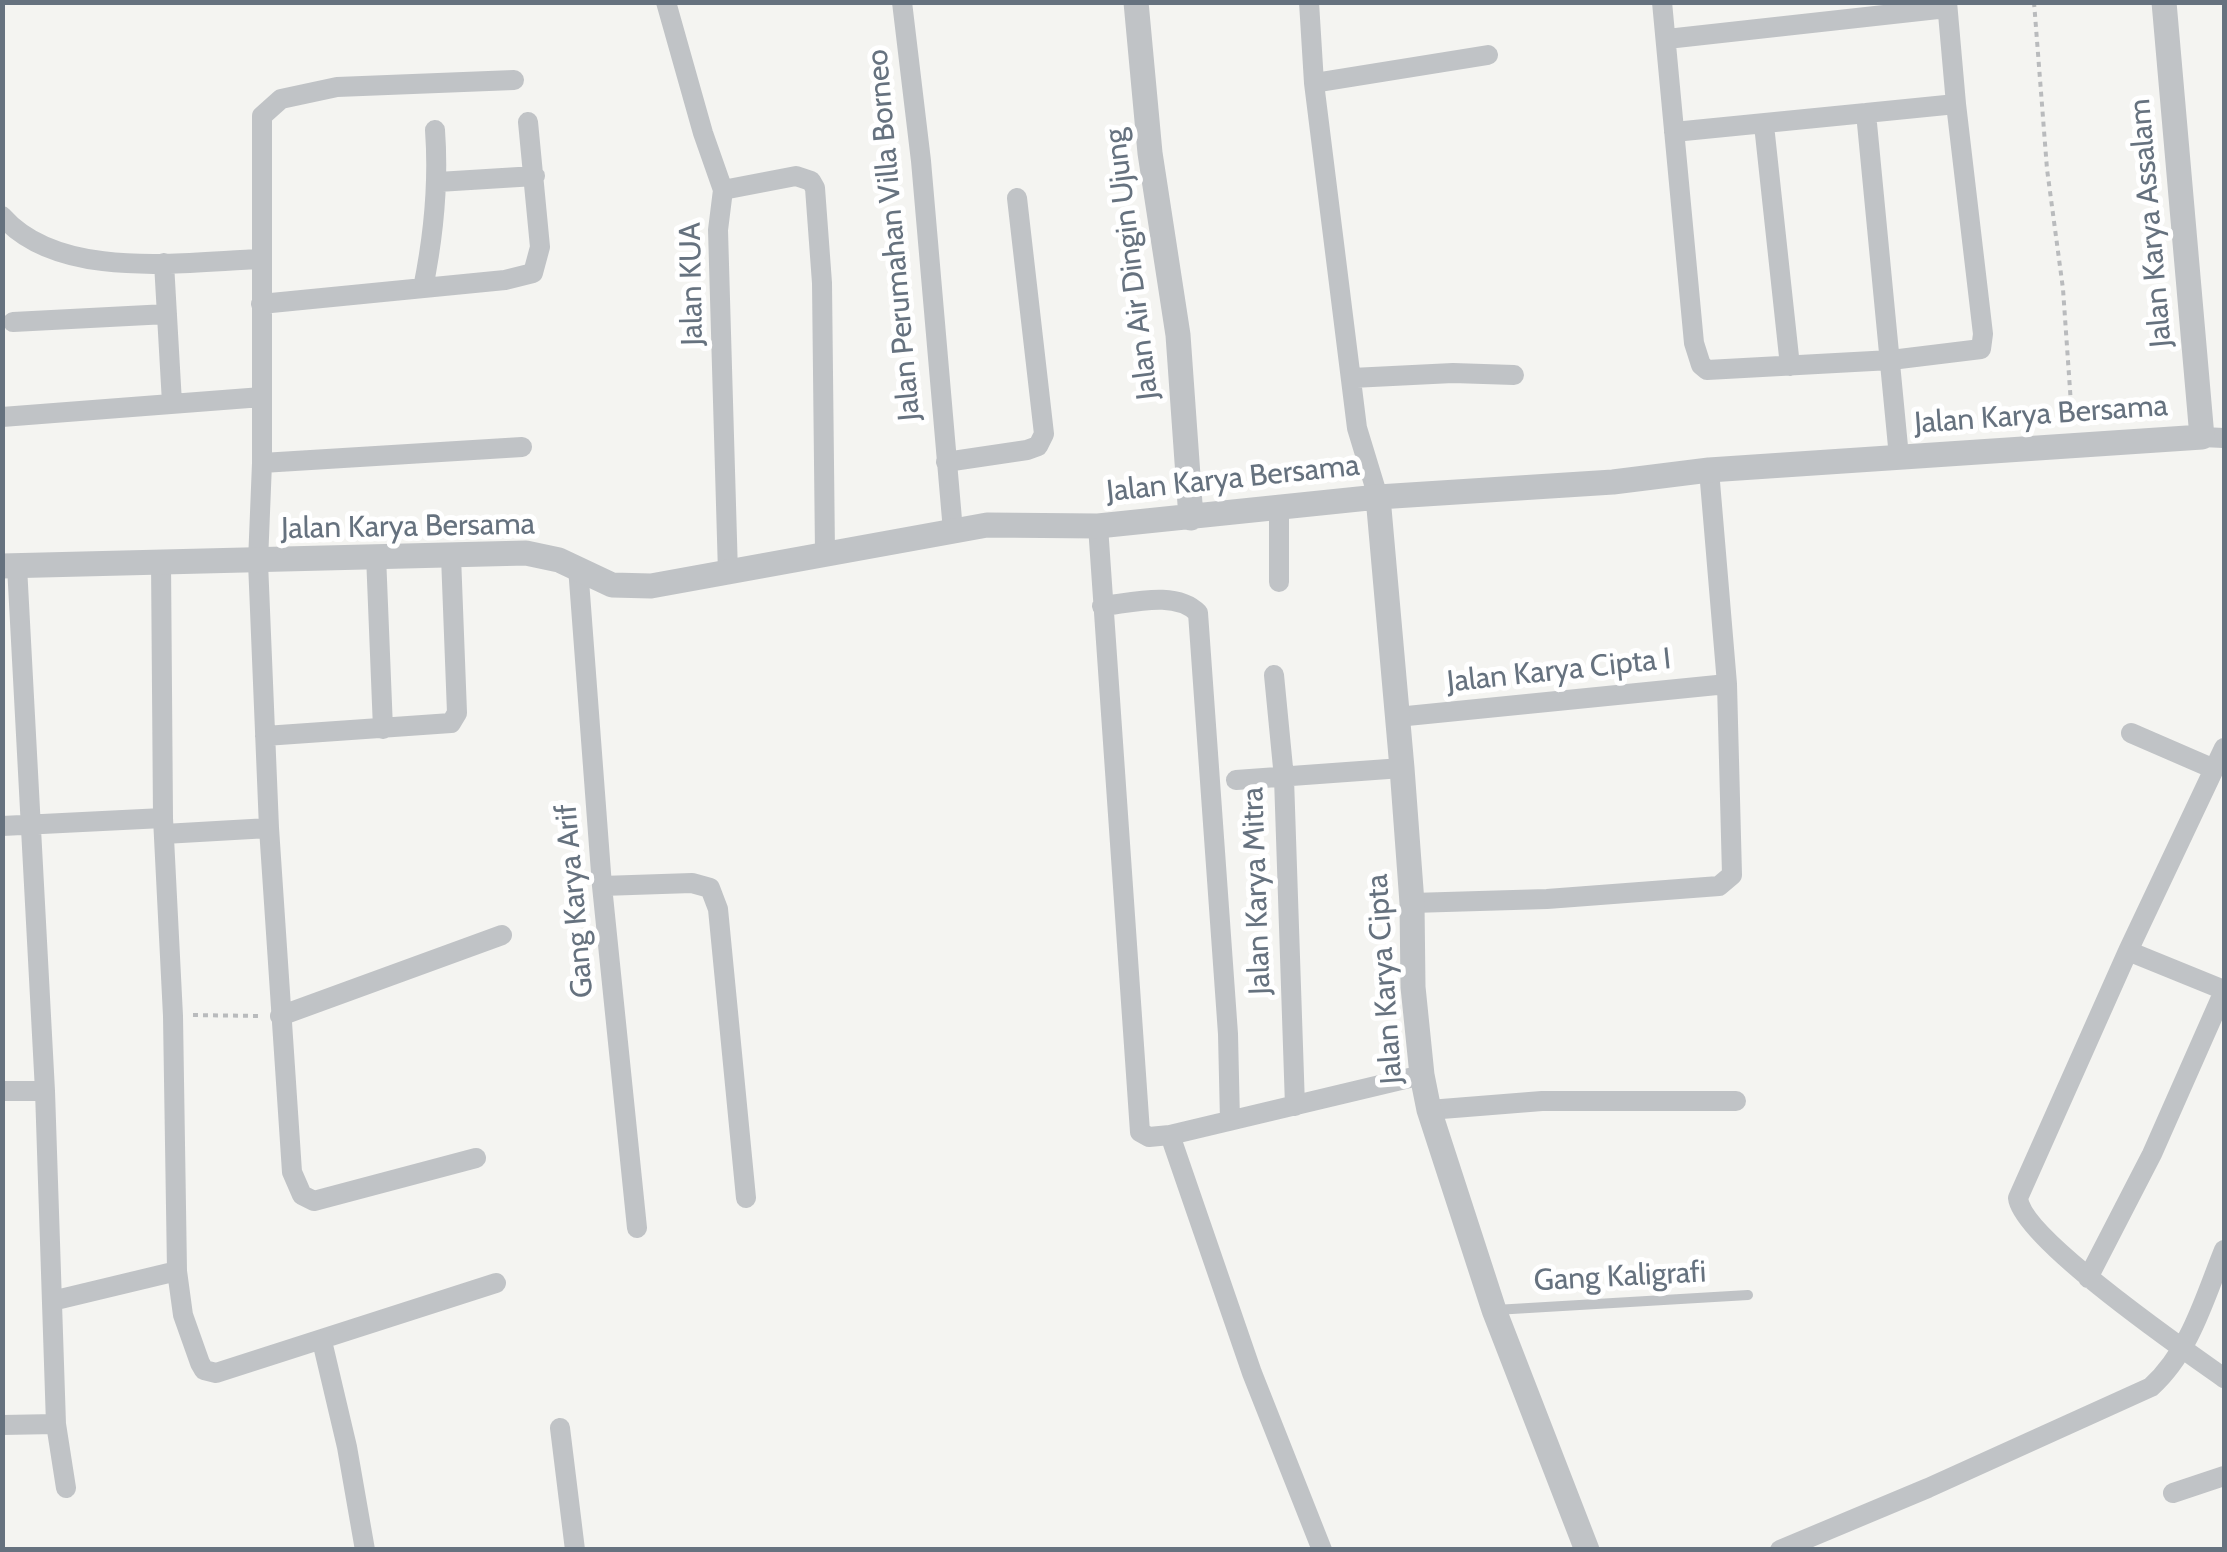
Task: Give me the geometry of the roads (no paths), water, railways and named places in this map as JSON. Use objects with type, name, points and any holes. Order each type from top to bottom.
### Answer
[{"type":"street","name":"Jalan KUA","points":[[666,2],[702,133],[723,190],[718,230],[728,573]]},
{"type":"street","name":"Jalan Perumahan Villa Borneo","points":[[902,2],[921,161],[953,531]]},
{"type":"street","name":"Jalan Air Dingin Ujung","points":[[1136,2],[1150,153],[1178,335],[1191,518]]},
{"type":"street","points":[[1309,2],[1314,83],[1357,428],[1378,497]]},
{"type":"street","points":[[1662,2],[1694,343],[1701,365],[1707,370],[1891,360],[1977,351],[1984,346],[1947,5],[1667,39]]},
{"type":"street","name":"Jalan Karya Assalam","points":[[2164,2],[2213,438]]},
{"type":"street","points":[[1314,83],[1488,55]]},
{"type":"street","points":[[258,562],[262,463],[262,116],[281,99],[337,87],[514,80]]},
{"type":"street","points":[[1674,132],[1956,104]]},
{"type":"street","points":[[1866,113],[1899,457]]},
{"type":"street","points":[[261,304],[505,280],[533,273],[540,247],[528,122]]},
{"type":"street","points":[[1764,125],[1790,366]]},
{"type":"street","points":[[423,288],[435,227],[435,130]]},
{"type":"street","points":[[438,182],[535,176]]},
{"type":"street","points":[[723,190],[796,176],[811,181],[815,188],[822,284],[825,553]]},
{"type":"street","points":[[946,462],[1027,450],[1038,446],[1044,434],[1017,198]]},
{"type":"street","points":[[2,216],[31,242],[84,260],[164,263],[260,259]]},
{"type":"street","points":[[164,263],[172,403]]},
{"type":"street","points":[[14,322],[167,314]]},
{"type":"street","points":[[1352,378],[1453,372],[1514,375]]},
{"type":"street","points":[[2,418],[262,397]]},
{"type":"street","name":"Jalan Karya Bersama","points":[[10,566],[526,553],[578,568],[612,585],[651,586],[988,525],[1098,526],[1378,497],[1613,482],[1709,470],[2213,438]]},
{"type":"street","points":[[262,463],[522,447]]},
{"type":"street","points":[[1412,903],[1547,899],[1727,882],[1732,876],[1727,684],[1709,470]]},
{"type":"street","name":"Jalan Karya Cipta","points":[[1378,497],[1402,768],[1412,903],[1412,987],[1422,1075],[1429,1110],[1494,1310],[1588,1550]]},
{"type":"street","points":[[1279,509],[1279,582]]},
{"type":"street","points":[[1098,526],[1136,1122],[1140,1132],[1150,1137],[1170,1136],[1422,1075]]},
{"type":"street","points":[[376,555],[383,729]]},
{"type":"street","points":[[265,736],[447,725],[457,713],[451,556]]},
{"type":"street","points":[[161,560],[177,1270],[183,1315],[204,1370],[216,1373],[496,1283]]},
{"type":"street","name":"Jalan Karya Bersama","points":[[258,562],[269,828],[292,1172],[302,1195],[314,1201],[476,1158]]},
{"type":"street","points":[[10,566],[32,826],[56,1424],[66,1488]]},
{"type":"street","name":"Gang Karya Arif","points":[[578,568],[602,886],[637,1228]]},
{"type":"street","points":[[1102,606],[1167,600],[1189,604],[1198,613],[1228,1034],[1230,1121]]},
{"type":"street","name":"Jalan Karya Mitra","points":[[1274,675],[1284,778],[1295,1106]]},
{"type":"street","name":"Jalan Karya Cipta I","points":[[1397,717],[1727,684]]},
{"type":"street","points":[[2131,732],[2214,769]]},
{"type":"street","points":[[2224,748],[2018,1198],[2022,1214],[2088,1278],[2224,1378]]},
{"type":"street","points":[[1236,780],[1402,768]]},
{"type":"street","points":[[2,826],[269,828]]},
{"type":"street","points":[[602,886],[692,883],[710,888],[718,909],[746,1198]]},
{"type":"street","points":[[280,1016],[502,935]]},
{"type":"street","points":[[2088,1278],[2152,1154],[2224,991],[2128,951]]},
{"type":"street","points":[[2,1091],[45,1090]]},
{"type":"street","points":[[1429,1110],[1542,1102],[1736,1101]]},
{"type":"street","points":[[1170,1136],[1252,1373],[1322,1550]]},
{"type":"street","points":[[1780,1550],[1928,1488],[2151,1386],[2166,1374],[2182,1350],[2224,1250]]},
{"type":"street","points":[[52,1301],[177,1270]]},
{"type":"street","points":[[322,1340],[347,1447],[364,1550]]},
{"type":"street","points":[[2,1425],[56,1424]]},
{"type":"street","points":[[560,1428],[576,1550]]},
{"type":"street","points":[[2173,1494],[2224,1476]]},
{"type":"lane","name":"Gang Kaligrafi","points":[[1494,1310],[1748,1295]]}]
